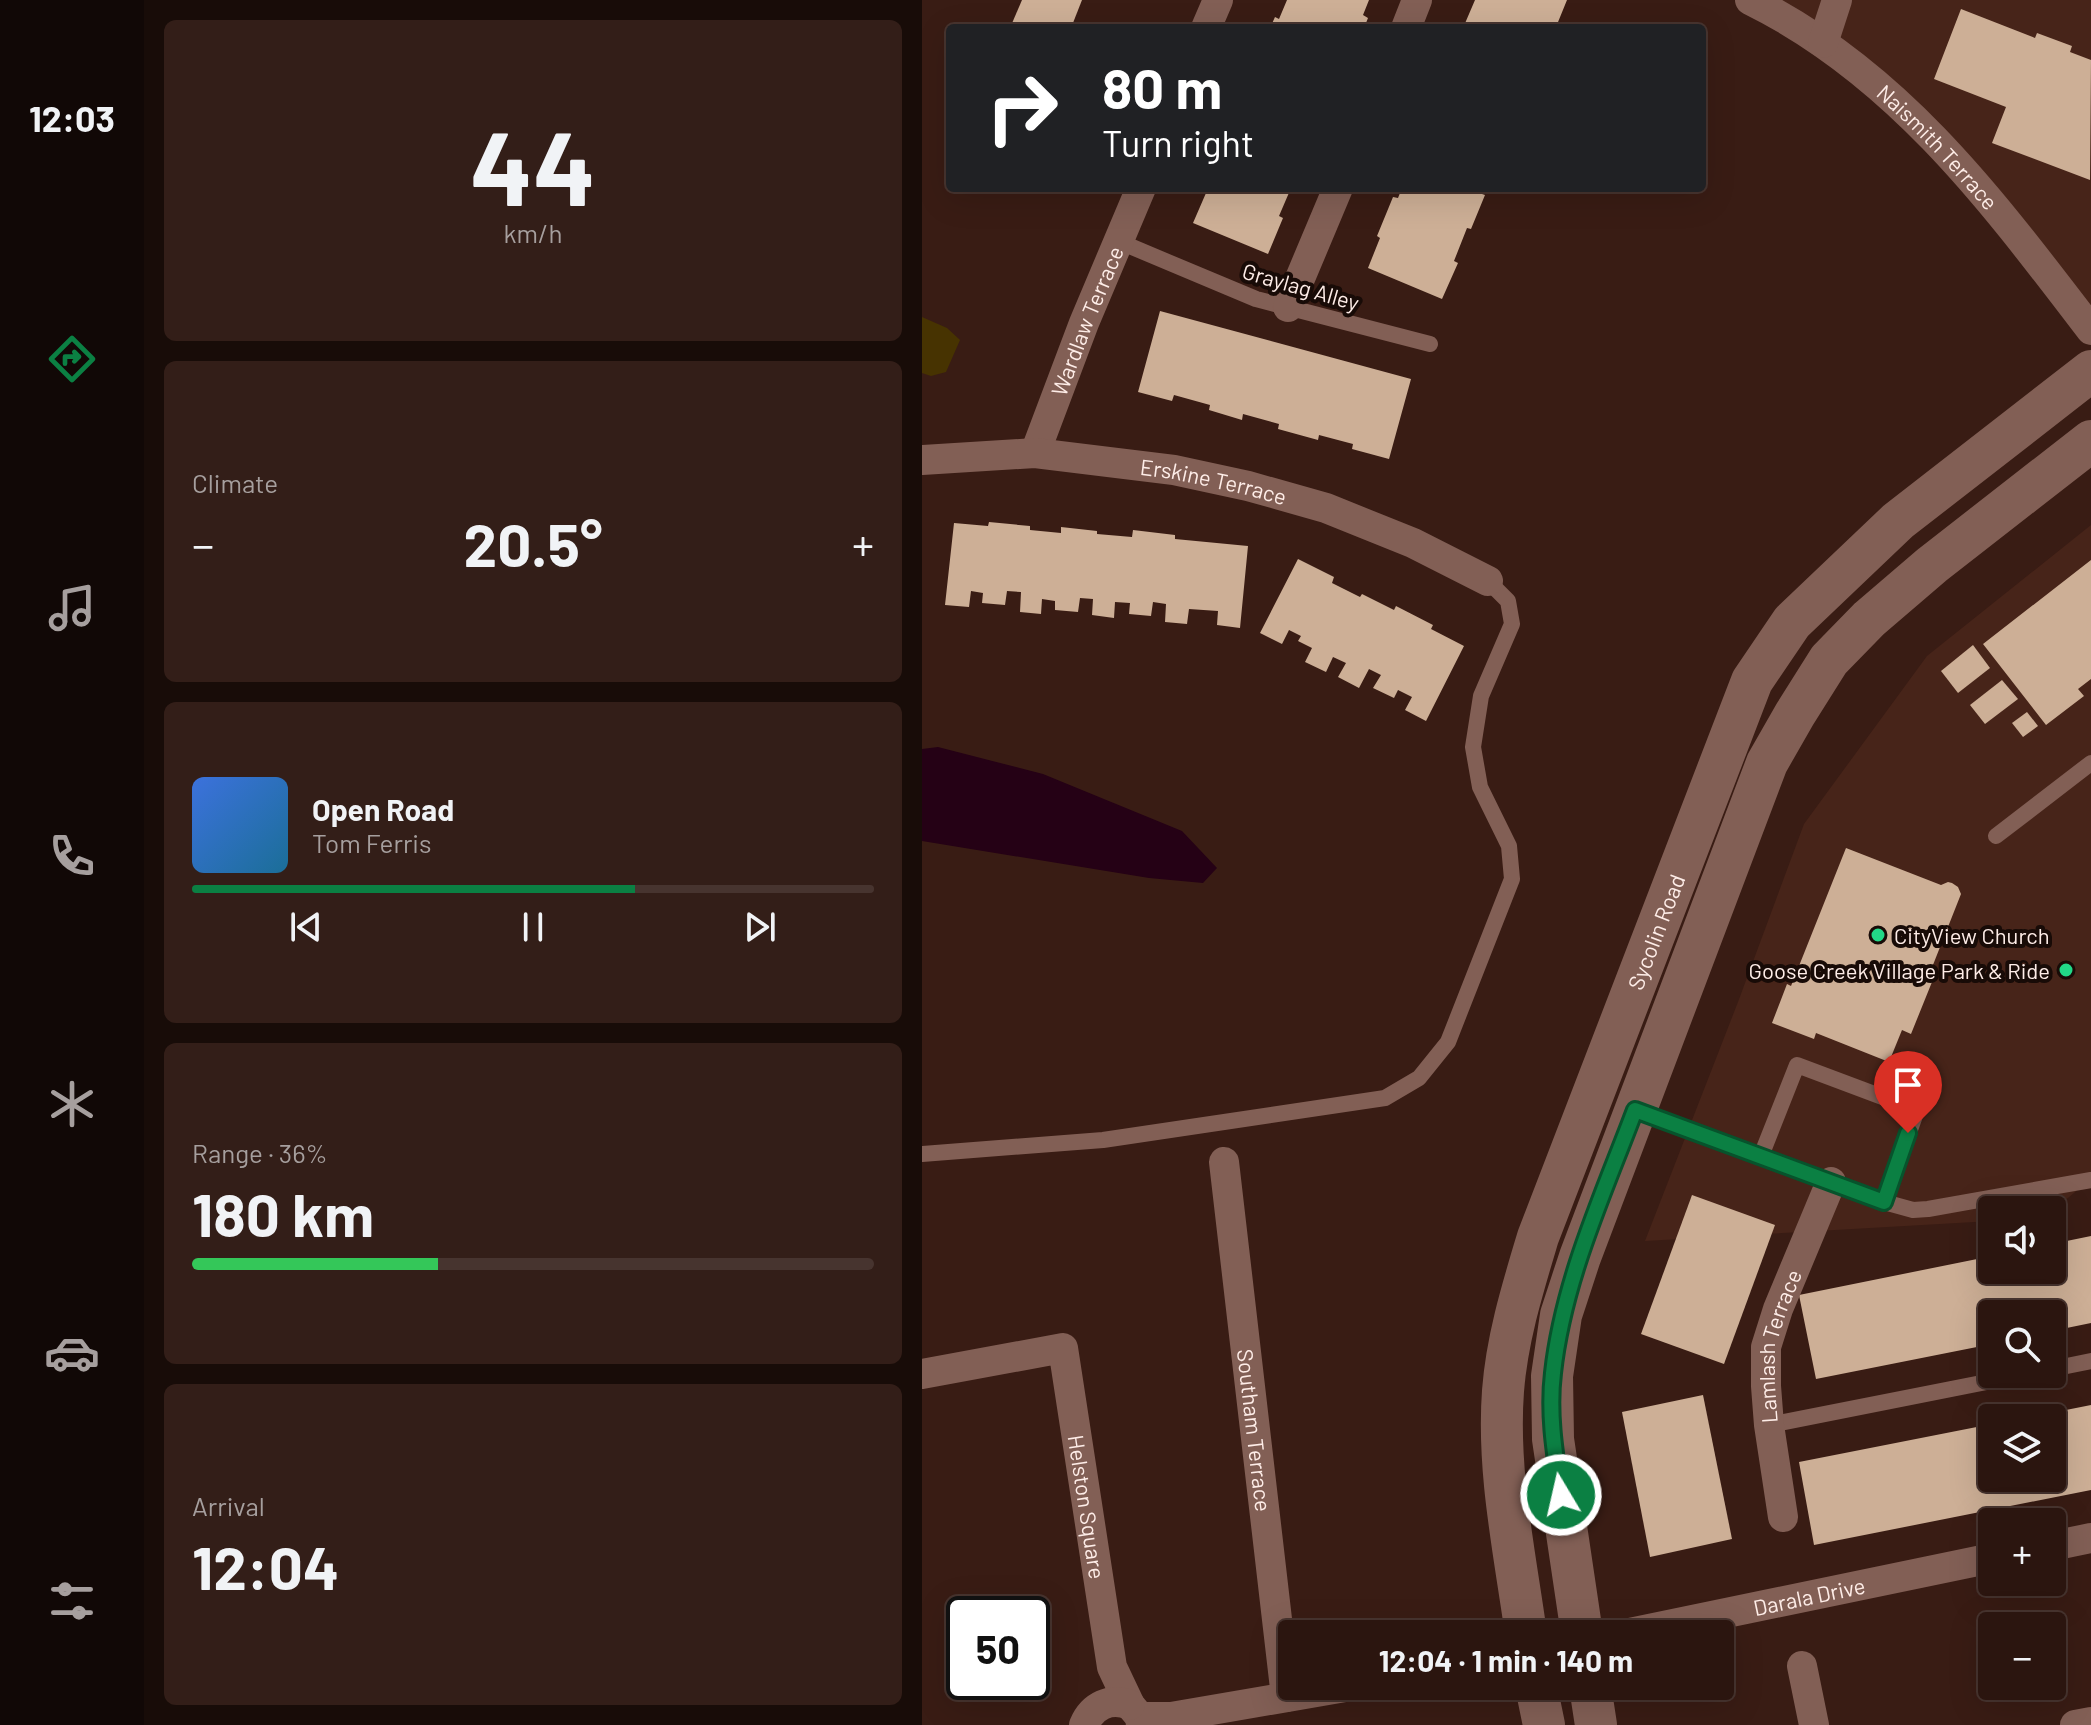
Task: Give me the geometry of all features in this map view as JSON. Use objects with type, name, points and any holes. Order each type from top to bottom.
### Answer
[{"type":"main road","name":"Sycolin Road","points":[[1524,1620],[1502,1447],[1503,1392],[1509,1341],[1521,1291],[1538,1237],[1752,681],[1792,622],[1898,521],[2091,371]]},
{"type":"main road","name":"Sycolin Road","points":[[1580,1620],[1553,1439],[1552,1376],[1561,1315],[1580,1257],[1767,763],[1829,660],[1869,619],[1932,565],[2091,441]]},
{"type":"main road","points":[[1539,1700],[1544,1725]]},
{"type":"main road","points":[[1592,1700],[1596,1725]]},
{"type":"street","points":[[1208,24],[1218,0]]},
{"type":"street","points":[[1408,24],[1417,0]]},
{"type":"street","name":"Naismith Terrace","points":[[1750,0],[1779,14],[1854,65],[1922,125],[2005,219],[2091,330]]},
{"type":"street","points":[[1823,43],[1837,0]]},
{"type":"street","name":"Wardlaw Terrace","points":[[1035,453],[1084,323],[1139,192]]},
{"type":"street","points":[[1288,307],[1336,192]]},
{"type":"street","name":"Erskine Terrace","points":[[922,460],[1035,453],[1174,470],[1248,486],[1326,508],[1413,543],[1488,581]]},
{"type":"street","name":"Southam Terrace","points":[[1224,1162],[1278,1628]]},
{"type":"street","name":"Lamlash Terrace","points":[[1783,1517],[1769,1425],[1766,1347],[1778,1309],[1831,1182]]},
{"type":"street","name":"Helston Square","points":[[922,1374],[1063,1348],[1112,1667],[1133,1717]]},
{"type":"street","points":[[2066,1543],[2091,1538]]},
{"type":"street","name":"Darala Drive","points":[[1693,1620],[1978,1561]]},
{"type":"street","points":[[1802,1666],[1814,1725]]},
{"type":"street","points":[[1133,1717],[1278,1698]]},
{"type":"street","points":[[2075,1725],[2091,1722]]},
{"type":"lane","name":"Graylag Alley","points":[[1120,242],[1256,299],[1430,344]]},
{"type":"lane","points":[[922,1154],[1103,1140],[1385,1098],[1419,1078],[1448,1042],[1512,879],[1509,846],[1480,787],[1473,747],[1481,696],[1512,624],[1508,601],[1488,581]]},
{"type":"lane","points":[[1996,836],[2091,763]]},
{"type":"lane","points":[[1761,1156],[1797,1065],[1917,1110],[1884,1202]]},
{"type":"lane","points":[[1635,1110],[1913,1210],[2091,1180]]},
{"type":"lane","points":[[2066,1366],[2091,1361]]},
{"type":"lane","points":[[1769,1425],[1978,1384]]},
{"type":"shaded area","points":[[1749,0],[2091,0],[2091,330],[1922,125]]},
{"type":"shaded area","points":[[922,317],[947,328],[960,340],[946,372],[931,376],[922,373]]},
{"type":"shaded area","points":[[2091,525],[2091,1179],[2066,1200],[2066,1196],[1978,1196],[1978,1222],[1645,1241],[1804,824],[1927,656]]},
{"type":"shaded area","points":[[938,747],[1043,774],[1182,831],[1217,868],[1203,883],[1149,878],[922,841],[922,749]]},
{"type":"building","points":[[1022,0],[1082,0],[1073,24],[1012,24]]},
{"type":"building","points":[[1287,0],[1369,0],[1363,15],[1368,18],[1366,24],[1272,24],[1275,17],[1279,19]]},
{"type":"building","points":[[1475,0],[1567,0],[1557,24],[1465,24]]},
{"type":"building","points":[[1961,9],[2035,38],[2037,33],[2072,46],[2070,52],[2091,60],[2090,180],[1992,143],[2006,107],[1934,79]]},
{"type":"building","points":[[1203,192],[1289,192],[1279,216],[1283,218],[1268,254],[1193,223],[1206,193]]},
{"type":"building","points":[[1400,192],[1483,192],[1485,195],[1471,229],[1467,228],[1454,261],[1458,263],[1442,299],[1368,268],[1393,197],[1398,198]]},
{"type":"building","points":[[1160,311],[1411,379],[1389,459],[1352,449],[1353,444],[1319,435],[1318,440],[1278,429],[1279,424],[1243,414],[1242,420],[1209,410],[1210,405],[1174,395],[1172,401],[1138,392]]},
{"type":"building","points":[[989,522],[1030,526],[1030,530],[1061,533],[1061,527],[1132,537],[1133,530],[1175,535],[1175,539],[1248,546],[1240,628],[1217,625],[1218,611],[1189,609],[1187,624],[1165,622],[1166,604],[1153,602],[1151,616],[1129,614],[1130,603],[1115,602],[1114,618],[1092,615],[1093,599],[1080,598],[1078,612],[1055,610],[1055,601],[1042,599],[1041,614],[1020,612],[1021,592],[1007,591],[1005,605],[982,603],[983,593],[971,591],[969,607],[945,605],[954,523],[988,526]]},
{"type":"building","points":[[1298,559],[1334,577],[1332,583],[1394,610],[1396,606],[1464,646],[1426,721],[1405,710],[1412,697],[1398,690],[1394,698],[1373,688],[1381,675],[1369,669],[1359,688],[1338,677],[1346,663],[1333,657],[1326,672],[1305,662],[1312,648],[1298,641],[1301,636],[1289,630],[1282,644],[1260,633]]},
{"type":"building","points":[[2091,560],[2091,679],[2078,689],[2084,696],[2046,725],[1983,644]]},
{"type":"building","points":[[1973,645],[1990,668],[1958,693],[1941,671]]},
{"type":"building","points":[[2002,680],[2018,699],[1985,724],[1970,705]]},
{"type":"building","points":[[2027,712],[2038,726],[2023,737],[2012,723]]},
{"type":"building","name":"CityView Church","points":[[1846,848],[1941,885],[1952,883],[1961,894],[1929,975],[1934,977],[1911,1034],[1902,1030],[1889,1062],[1816,1033],[1814,1039],[1772,1023],[1787,984],[1791,986]]},
{"type":"building","points":[[1692,1195],[1775,1225],[1724,1364],[1641,1334]]},
{"type":"building","points":[[2091,1236],[2091,1323],[2066,1328],[2066,1300],[1978,1300],[1978,1347],[1816,1379],[1799,1295],[1978,1259],[1978,1284],[2066,1284],[2066,1241]]},
{"type":"building","points":[[1703,1395],[1732,1539],[1650,1557],[1622,1412]]},
{"type":"building","points":[[2091,1405],[2091,1490],[2000,1508],[1978,1508],[1978,1512],[1814,1545],[1799,1462],[1978,1427],[1978,1492],[2066,1492],[2066,1410]]},
{"type":"place","name":"CityView Church","points":[[1878,935]]},
{"type":"place","name":"Goose Creek Village Park & Ride","points":[[2066,970]]},
{"type":"route","points":[[1561,1495],[1553,1439],[1552,1376],[1561,1315],[1635,1110],[1884,1202],[1908,1133]]}]
